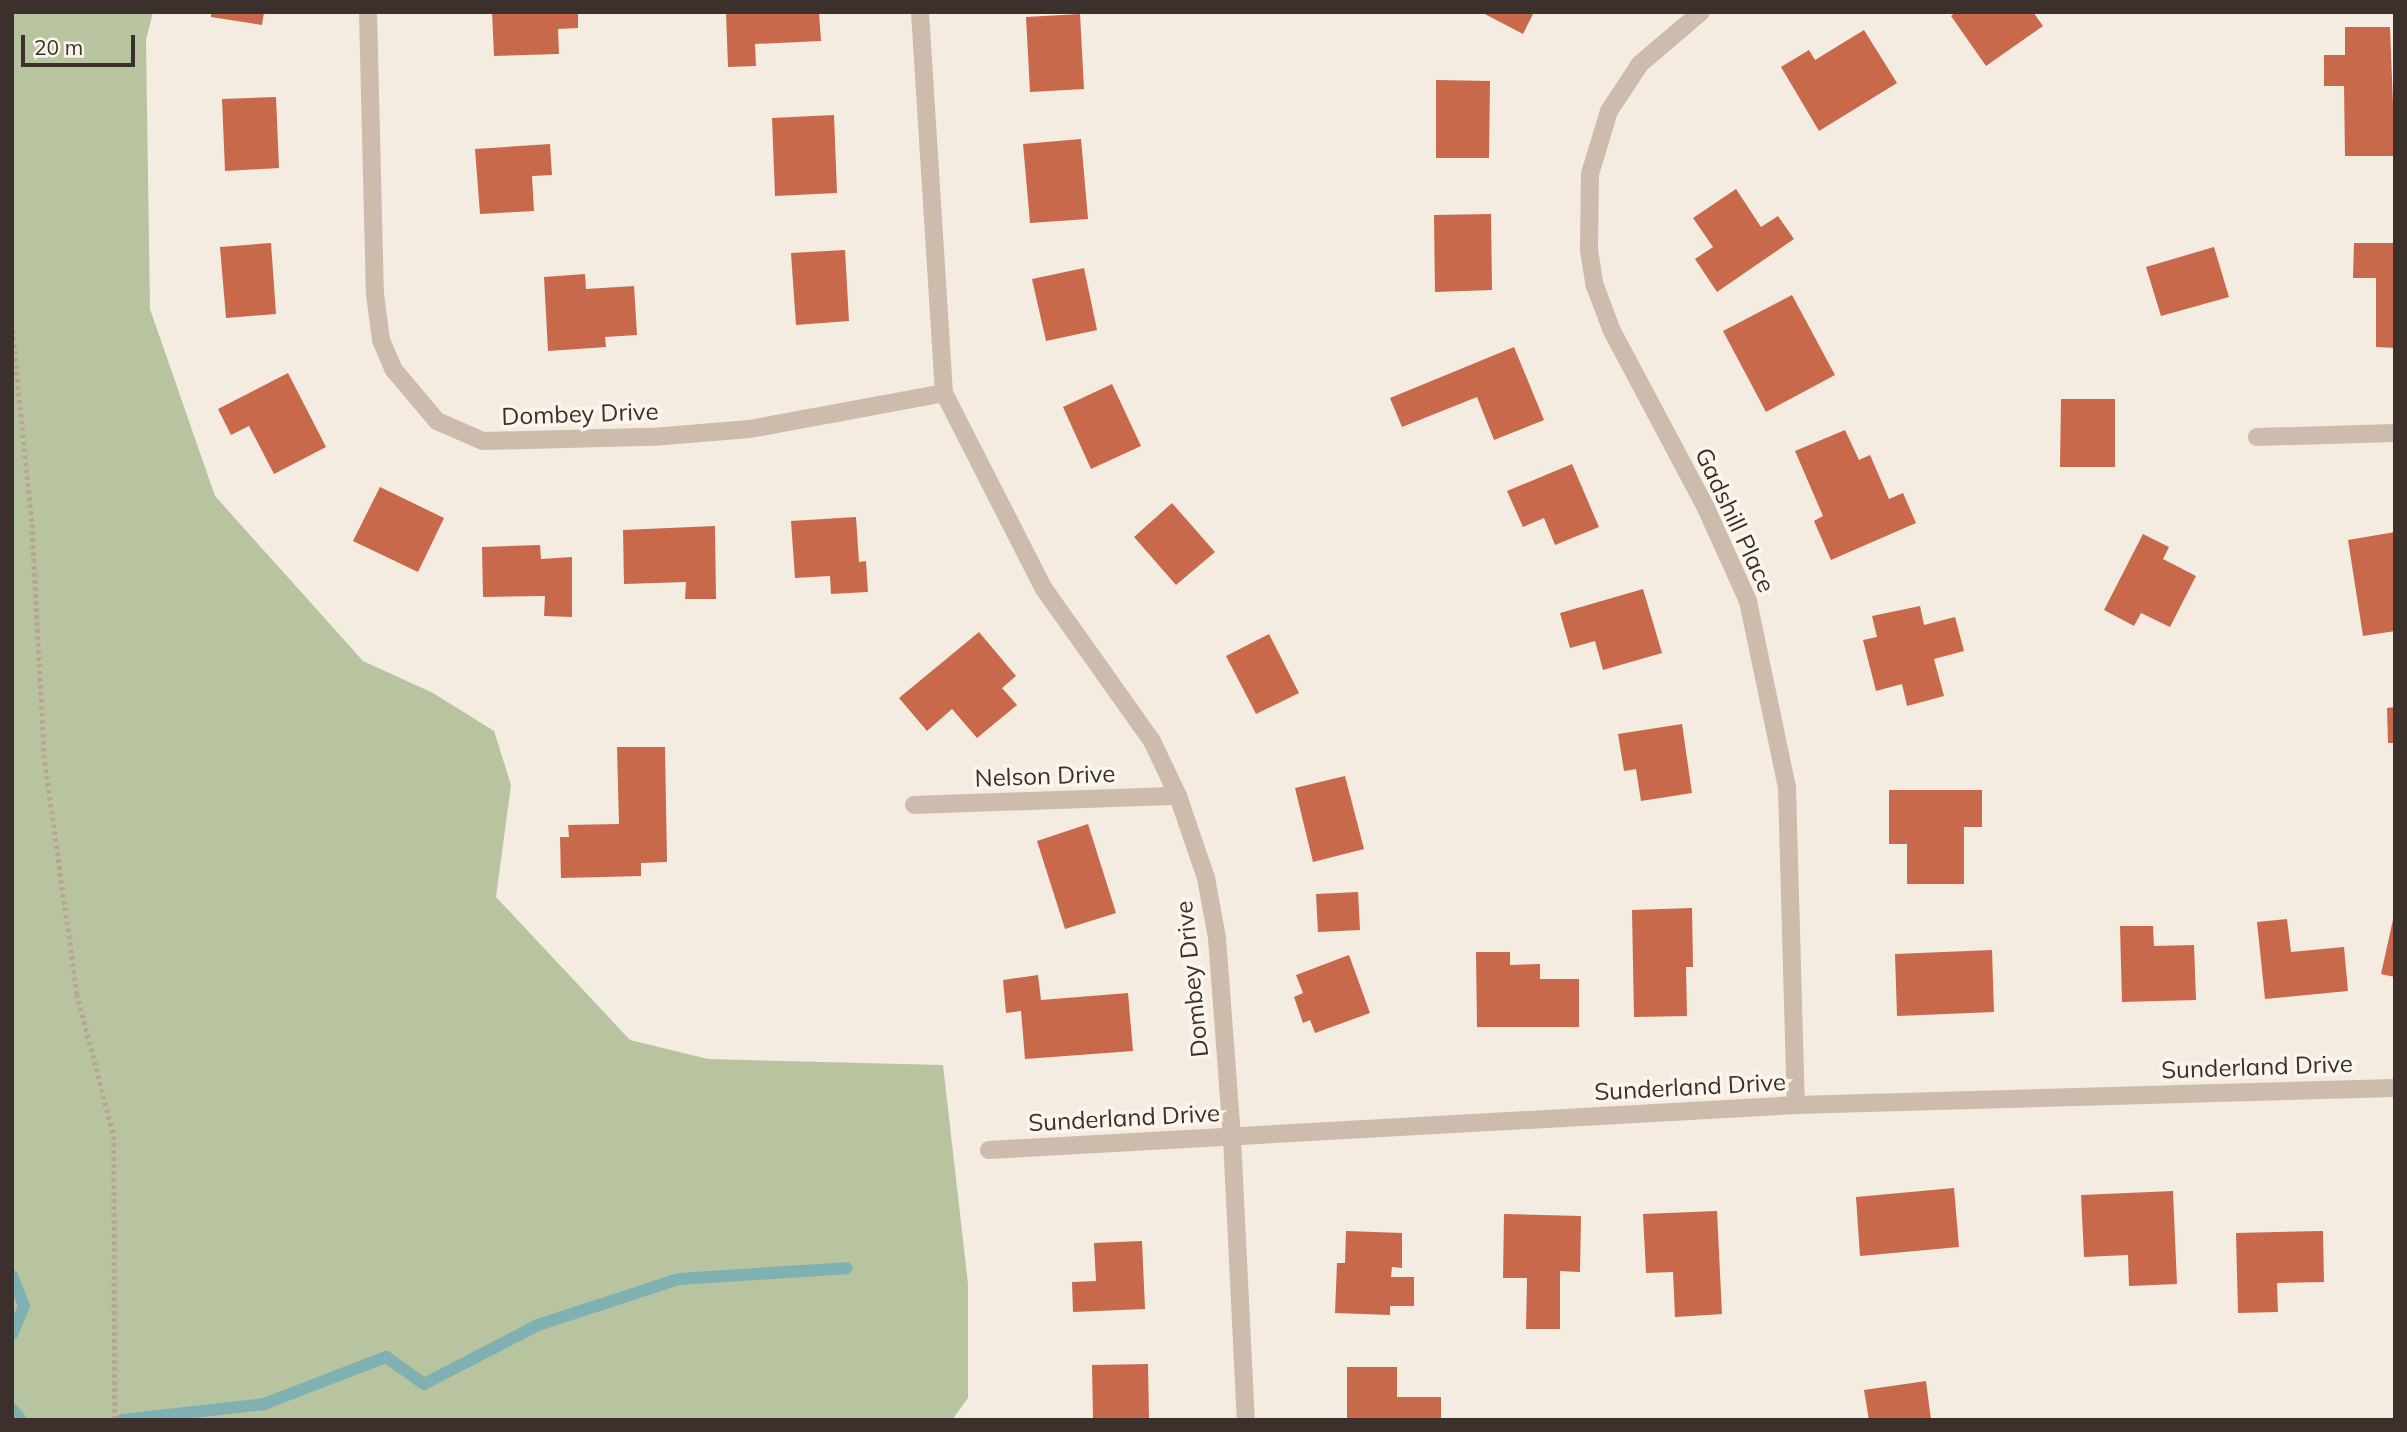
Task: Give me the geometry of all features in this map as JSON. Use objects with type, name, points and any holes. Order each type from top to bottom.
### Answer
[{"type":"street","name":"Dombey Drive","points":[[368,12],[375,294],[381,340],[394,370],[437,421],[492,441],[652,437],[750,429],[943,393]]},
{"type":"street","name":"Dombey Drive","points":[[920,12],[943,393],[1044,589],[1144,730],[1178,796],[1206,878],[1217,938],[1232,1138],[1246,1420]]},
{"type":"street","name":"Gadshill Place","points":[[1701,12],[1640,64],[1609,111],[1590,174],[1589,250],[1595,286],[1612,331],[1727,551],[1758,640],[1787,788],[1796,1105]]},
{"type":"street","points":[[2257,438],[2395,433]]},
{"type":"street","name":"Nelson Drive","points":[[914,805],[1178,796]]},
{"type":"street","name":"Sunderland Drive","points":[[989,1150],[1796,1105],[2395,1088]]},
{"type":"path","points":[[12,323],[32,524],[46,762],[77,993],[114,1136],[115,1420]]},
{"type":"green space","points":[[12,12],[153,12],[146,40],[150,309],[215,496],[363,661],[433,693],[494,731],[511,785],[496,897],[630,1040],[708,1059],[943,1065],[968,1284],[968,1398],[952,1420],[12,1420]]},
{"type":"building","points":[[211,12],[264,12],[262,25],[211,17]]},
{"type":"building","points":[[492,12],[578,12],[578,28],[558,29],[559,54],[494,56]]},
{"type":"building","points":[[726,12],[819,12],[821,41],[755,44],[756,66],[728,67]]},
{"type":"building","points":[[1481,12],[1534,12],[1523,34]]},
{"type":"building","points":[[1956,12],[2033,12],[2043,26],[1986,66],[1951,16]]},
{"type":"building","points":[[1080,14],[1084,89],[1030,92],[1026,17]]},
{"type":"building","points":[[2345,27],[2390,27],[2395,156],[2345,156],[2344,86],[2324,86],[2324,55],[2345,55]]},
{"type":"building","points":[[1864,30],[1897,83],[1819,131],[1781,67],[1809,50],[1815,60]]},
{"type":"building","points":[[1436,80],[1490,81],[1489,158],[1436,158]]},
{"type":"building","points":[[276,97],[279,168],[225,171],[222,99]]},
{"type":"building","points":[[834,115],[837,193],[775,196],[772,118]]},
{"type":"building","points":[[1081,139],[1088,219],[1030,223],[1023,144]]},
{"type":"building","points":[[550,144],[552,175],[532,176],[534,211],[480,214],[475,149]]},
{"type":"building","points":[[1736,189],[1761,227],[1778,216],[1794,239],[1717,292],[1695,259],[1713,247],[1693,218]]},
{"type":"building","points":[[1491,214],[1492,290],[1435,292],[1434,215]]},
{"type":"building","points":[[271,243],[276,314],[226,318],[220,247]]},
{"type":"building","points":[[2354,243],[2395,243],[2395,348],[2376,347],[2376,278],[2353,278]]},
{"type":"building","points":[[2214,247],[2229,297],[2161,316],[2146,267]]},
{"type":"building","points":[[845,250],[849,321],[796,325],[791,253]]},
{"type":"building","points":[[1084,268],[1097,330],[1046,341],[1032,279]]},
{"type":"building","points":[[585,274],[586,289],[634,286],[637,335],[605,337],[606,347],[548,351],[544,277]]},
{"type":"building","points":[[1792,295],[1835,375],[1766,412],[1723,331]]},
{"type":"building","points":[[1514,347],[1544,420],[1494,440],[1477,397],[1402,427],[1390,398]]},
{"type":"building","points":[[288,373],[326,447],[274,474],[249,426],[231,435],[218,409]]},
{"type":"building","points":[[1112,384],[1141,446],[1091,469],[1063,407]]},
{"type":"building","points":[[2061,399],[2115,399],[2115,467],[2060,467]]},
{"type":"building","points":[[1845,430],[1859,460],[1870,455],[1889,499],[1903,493],[1916,523],[1831,560],[1814,521],[1823,516],[1795,451]]},
{"type":"building","points":[[1572,464],[1599,527],[1555,545],[1544,518],[1523,527],[1507,491]]},
{"type":"building","points":[[380,487],[444,518],[418,572],[353,541]]},
{"type":"building","points":[[1172,503],[1215,552],[1176,585],[1134,537]]},
{"type":"building","points":[[856,517],[859,562],[866,561],[868,592],[831,594],[830,576],[795,578],[791,521]]},
{"type":"building","points":[[715,526],[716,599],[685,599],[686,582],[624,584],[623,530]]},
{"type":"building","points":[[2395,532],[2395,631],[2363,636],[2348,540]]},
{"type":"building","points":[[2143,534],[2169,547],[2163,559],[2196,576],[2170,627],[2141,613],[2134,626],[2104,610]]},
{"type":"building","points":[[540,545],[541,559],[572,557],[572,617],[544,616],[545,596],[483,597],[482,547]]},
{"type":"building","points":[[1643,589],[1662,653],[1603,670],[1595,641],[1570,648],[1560,613]]},
{"type":"building","points":[[1920,606],[1924,625],[1955,617],[1964,651],[1934,659],[1944,696],[1907,706],[1902,684],[1876,691],[1863,640],[1877,637],[1872,616]]},
{"type":"building","points":[[979,632],[1016,676],[1002,688],[1017,705],[977,738],[952,709],[927,731],[899,698]]},
{"type":"building","points":[[1269,634],[1299,693],[1256,714],[1226,656]]},
{"type":"building","points":[[2395,707],[2395,743],[2388,743],[2387,708]]},
{"type":"building","points":[[1682,724],[1692,793],[1641,801],[1636,769],[1624,771],[1618,734]]},
{"type":"building","points":[[617,747],[665,747],[667,862],[641,863],[641,876],[561,878],[560,837],[569,837],[568,825],[619,824]]},
{"type":"building","points":[[1345,776],[1364,849],[1313,862],[1295,788]]},
{"type":"building","points":[[1889,790],[1982,790],[1982,827],[1964,827],[1964,884],[1907,884],[1907,844],[1889,844]]},
{"type":"building","points":[[1088,824],[1116,913],[1065,929],[1037,841]]},
{"type":"building","points":[[1358,892],[1360,930],[1318,932],[1316,894]]},
{"type":"building","points":[[1692,908],[1693,967],[1686,967],[1687,1016],[1634,1017],[1632,910]]},
{"type":"building","points":[[2395,915],[2395,977],[2381,974]]},
{"type":"building","points":[[2287,919],[2291,952],[2344,947],[2348,991],[2265,999],[2257,922]]},
{"type":"building","points":[[2120,926],[2153,926],[2154,946],[2194,945],[2196,1000],[2122,1002]]},
{"type":"building","points":[[1992,950],[1994,1012],[1897,1016],[1895,954]]},
{"type":"building","points":[[1476,952],[1510,952],[1510,965],[1540,964],[1540,979],[1579,979],[1579,1027],[1477,1027]]},
{"type":"building","points":[[1349,955],[1370,1013],[1315,1033],[1310,1020],[1303,1023],[1294,997],[1303,993],[1296,975]]},
{"type":"building","points":[[1038,975],[1041,1000],[1128,993],[1133,1051],[1025,1059],[1021,1011],[1006,1013],[1003,980]]},
{"type":"building","points":[[1954,1188],[1959,1247],[1860,1256],[1856,1197]]},
{"type":"building","points":[[2173,1191],[2177,1284],[2129,1286],[2128,1255],[2084,1257],[2081,1195]]},
{"type":"building","points":[[1717,1211],[1722,1314],[1675,1317],[1673,1272],[1646,1273],[1643,1214]]},
{"type":"building","points":[[1504,1214],[1581,1216],[1580,1272],[1560,1271],[1560,1329],[1526,1329],[1527,1278],[1503,1278]]},
{"type":"building","points":[[1346,1231],[1402,1233],[1402,1268],[1392,1267],[1391,1277],[1414,1277],[1414,1306],[1390,1306],[1390,1315],[1335,1313],[1337,1263],[1345,1263]]},
{"type":"building","points":[[2323,1231],[2324,1282],[2277,1283],[2278,1312],[2238,1313],[2236,1233]]},
{"type":"building","points":[[1142,1241],[1145,1309],[1073,1312],[1072,1282],[1096,1281],[1094,1243]]},
{"type":"building","points":[[1148,1364],[1149,1420],[1093,1420],[1092,1365]]},
{"type":"building","points":[[1347,1367],[1397,1367],[1397,1397],[1441,1397],[1441,1420],[1347,1420]]},
{"type":"building","points":[[1926,1381],[1931,1420],[1869,1420],[1864,1390]]},
{"type":"waterway","points":[[122,1420],[264,1404],[386,1357],[424,1384],[538,1325],[679,1279],[847,1268]]},
{"type":"waterway","points":[[12,1276],[24,1306],[12,1334]]},
{"type":"waterway","points":[[12,1409],[21,1420]]}]
